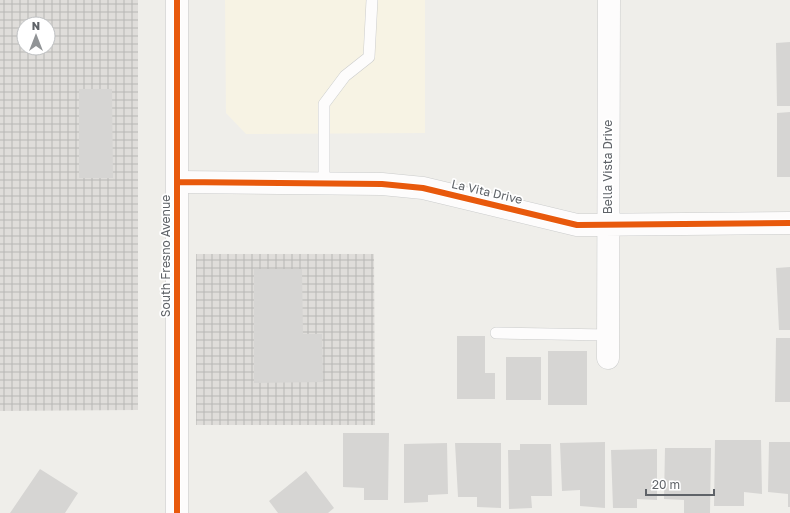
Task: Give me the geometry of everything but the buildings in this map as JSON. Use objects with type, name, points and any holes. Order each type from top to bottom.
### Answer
[{"type":"street","name":"South Fresno Avenue","points":[[177,0],[177,513]]},
{"type":"street","name":"Bella Vista Drive","points":[[608,358],[609,0]]},
{"type":"street","name":"La Vita Drive","points":[[178,182],[382,184],[423,188],[577,225],[608,226],[790,223]]},
{"type":"lane","points":[[324,184],[324,104],[345,76],[369,56],[372,0]]},
{"type":"lane","points":[[496,333],[608,335]]},
{"type":"shaded area","points":[[0,0],[138,0],[138,410],[0,411]]},
{"type":"shaded area","points":[[225,0],[425,0],[425,133],[246,134],[226,113]]},
{"type":"shaded area","points":[[196,254],[374,254],[375,425],[196,425]]},
{"type":"cycle path","points":[[177,0],[177,513]]},
{"type":"cycle path","points":[[178,182],[382,184],[423,188],[577,225],[790,223]]}]
